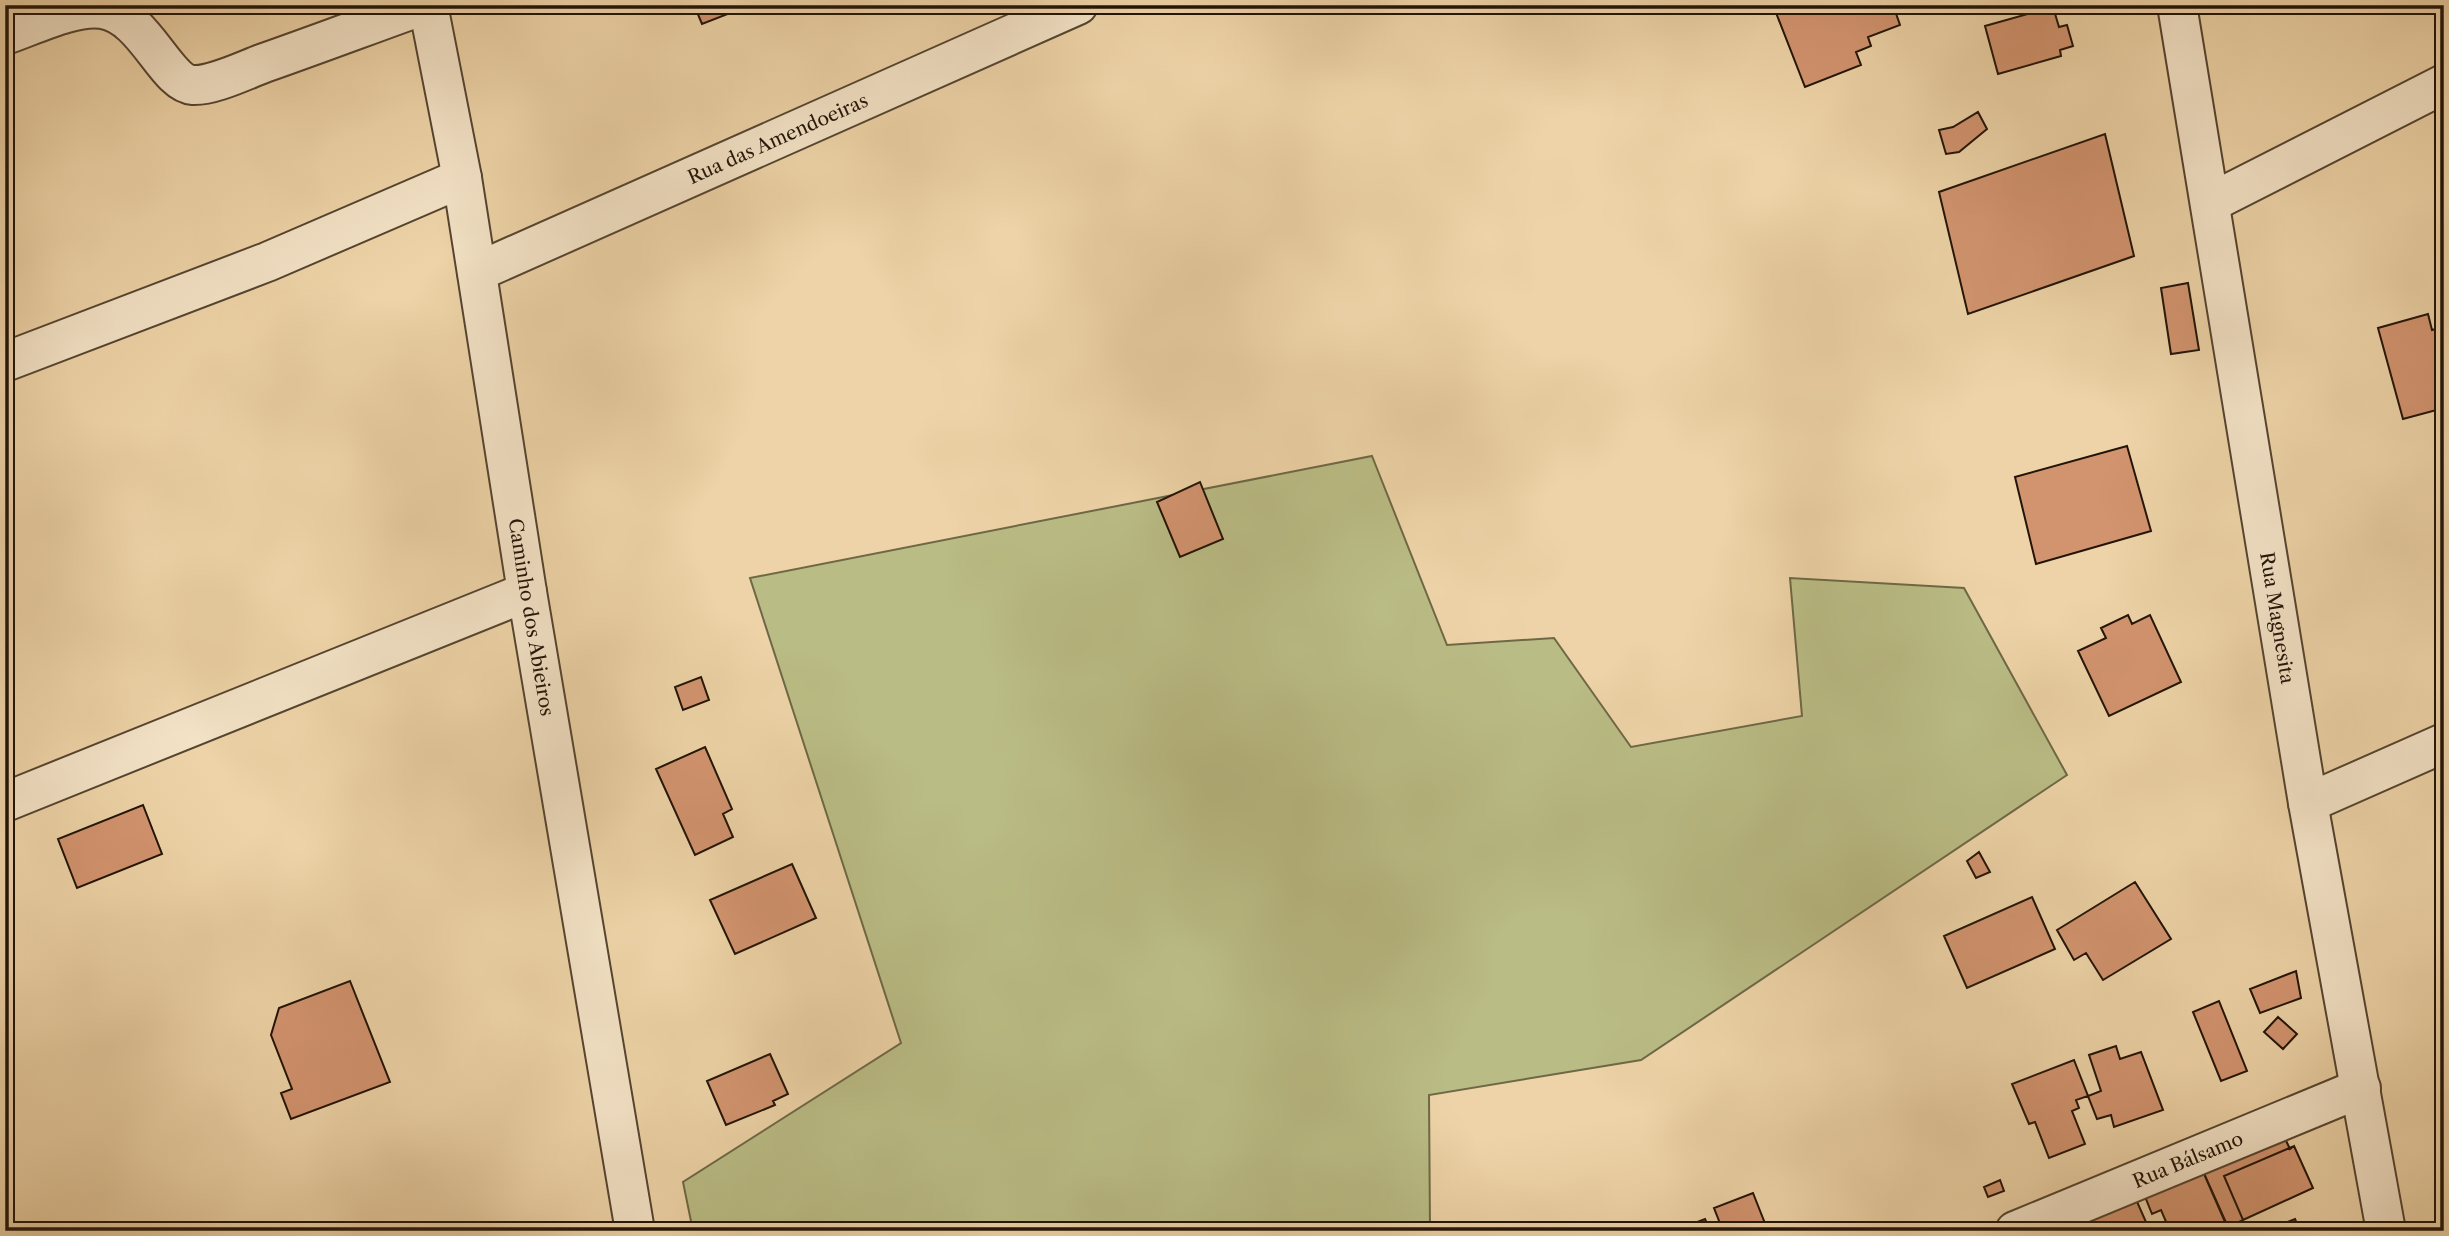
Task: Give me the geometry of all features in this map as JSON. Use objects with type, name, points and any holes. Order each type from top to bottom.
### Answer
[{"type":"street","points":[[5,35],[70,13],[100,8],[121,16],[145,36],[178,79],[195,85],[426,5]]},
{"type":"street","name":"Caminho dos Abieiros","points":[[426,5],[462,178],[527,592],[635,1231]]},
{"type":"street","name":"Rua das Amendoeiras","points":[[477,272],[1078,5]]},
{"type":"street","name":"Rua Magnesita","points":[[2177,5],[2308,803],[2386,1231]]},
{"type":"street","points":[[2210,203],[2444,84]]},
{"type":"street","points":[[5,362],[267,262],[462,178]]},
{"type":"street","points":[[5,802],[527,592]]},
{"type":"street","points":[[2308,803],[2444,743]]},
{"type":"street","name":"Rua Bálsamo","points":[[2015,1231],[2361,1088]]},
{"type":"green space","points":[[1372,456],[1447,645],[1554,638],[1631,747],[1802,716],[1790,578],[1964,588],[2067,775],[1641,1060],[1429,1095],[1430,1231],[693,1231],[683,1182],[901,1043],[750,578]]},
{"type":"building","points":[[694,5],[736,5],[738,10],[702,24]]},
{"type":"building","points":[[1773,5],[1893,5],[1900,25],[1868,37],[1871,46],[1856,52],[1861,65],[1805,87]]},
{"type":"building","points":[[2053,7],[2059,27],[2067,25],[2073,46],[2060,50],[2061,56],[1998,74],[1985,26]]},
{"type":"building","points":[[1978,112],[1987,129],[1959,152],[1946,154],[1939,130],[1953,127]]},
{"type":"building","points":[[2105,134],[2134,256],[1968,314],[1939,192]]},
{"type":"building","points":[[2188,283],[2199,350],[2171,354],[2161,288]]},
{"type":"building","points":[[2428,314],[2432,330],[2444,327],[2444,408],[2403,419],[2378,328]]},
{"type":"building","points":[[2127,446],[2151,531],[2036,564],[2015,477]]},
{"type":"building","points":[[1200,482],[1223,539],[1180,557],[1157,502]]},
{"type":"building","points":[[2128,615],[2132,624],[2150,615],[2181,682],[2109,716],[2078,651],[2106,638],[2101,628]]},
{"type":"building","points":[[701,677],[709,700],[683,710],[675,687]]},
{"type":"building","points":[[705,747],[732,809],[723,814],[733,837],[695,855],[656,769]]},
{"type":"building","points":[[143,805],[162,854],[77,888],[58,839]]},
{"type":"building","points":[[1979,852],[1990,872],[1976,878],[1967,861]]},
{"type":"building","points":[[792,864],[816,918],[735,954],[710,900]]},
{"type":"building","points":[[2135,882],[2171,939],[2103,980],[2086,953],[2074,960],[2057,930]]},
{"type":"building","points":[[2032,897],[2055,949],[1967,988],[1944,936]]},
{"type":"building","points":[[2296,971],[2301,998],[2260,1013],[2250,989]]},
{"type":"building","points":[[350,981],[390,1082],[291,1119],[281,1093],[292,1089],[271,1035],[279,1008]]},
{"type":"building","points":[[2219,1001],[2247,1071],[2221,1081],[2193,1012]]},
{"type":"building","points":[[2278,1017],[2297,1034],[2283,1049],[2264,1032]]},
{"type":"building","points":[[2116,1046],[2120,1059],[2141,1052],[2163,1110],[2114,1127],[2111,1115],[2097,1119],[2088,1096],[2101,1091],[2089,1055]]},
{"type":"building","points":[[770,1054],[788,1094],[773,1101],[775,1105],[726,1125],[707,1081]]},
{"type":"building","points":[[2074,1060],[2088,1096],[2076,1100],[2079,1108],[2072,1111],[2085,1144],[2049,1158],[2035,1122],[2029,1124],[2012,1084]]},
{"type":"building","points":[[2279,1126],[2290,1149],[2294,1146],[2313,1188],[2228,1227],[2198,1160]]},
{"type":"building","points":[[2294,1146],[2313,1188],[2243,1220],[2224,1176]]},
{"type":"building","points":[[2201,1167],[2229,1231],[2170,1231],[2161,1210],[2152,1214],[2144,1194]]},
{"type":"building","points":[[2000,1180],[2004,1191],[1988,1197],[1984,1187]]},
{"type":"building","points":[[1753,1193],[1768,1231],[1723,1231],[1714,1208]]},
{"type":"building","points":[[2134,1195],[2150,1231],[2090,1231],[2083,1216]]},
{"type":"building","points":[[1705,1219],[1710,1231],[1674,1231]]},
{"type":"building","points":[[2295,1219],[2300,1231],[2265,1231]]}]
